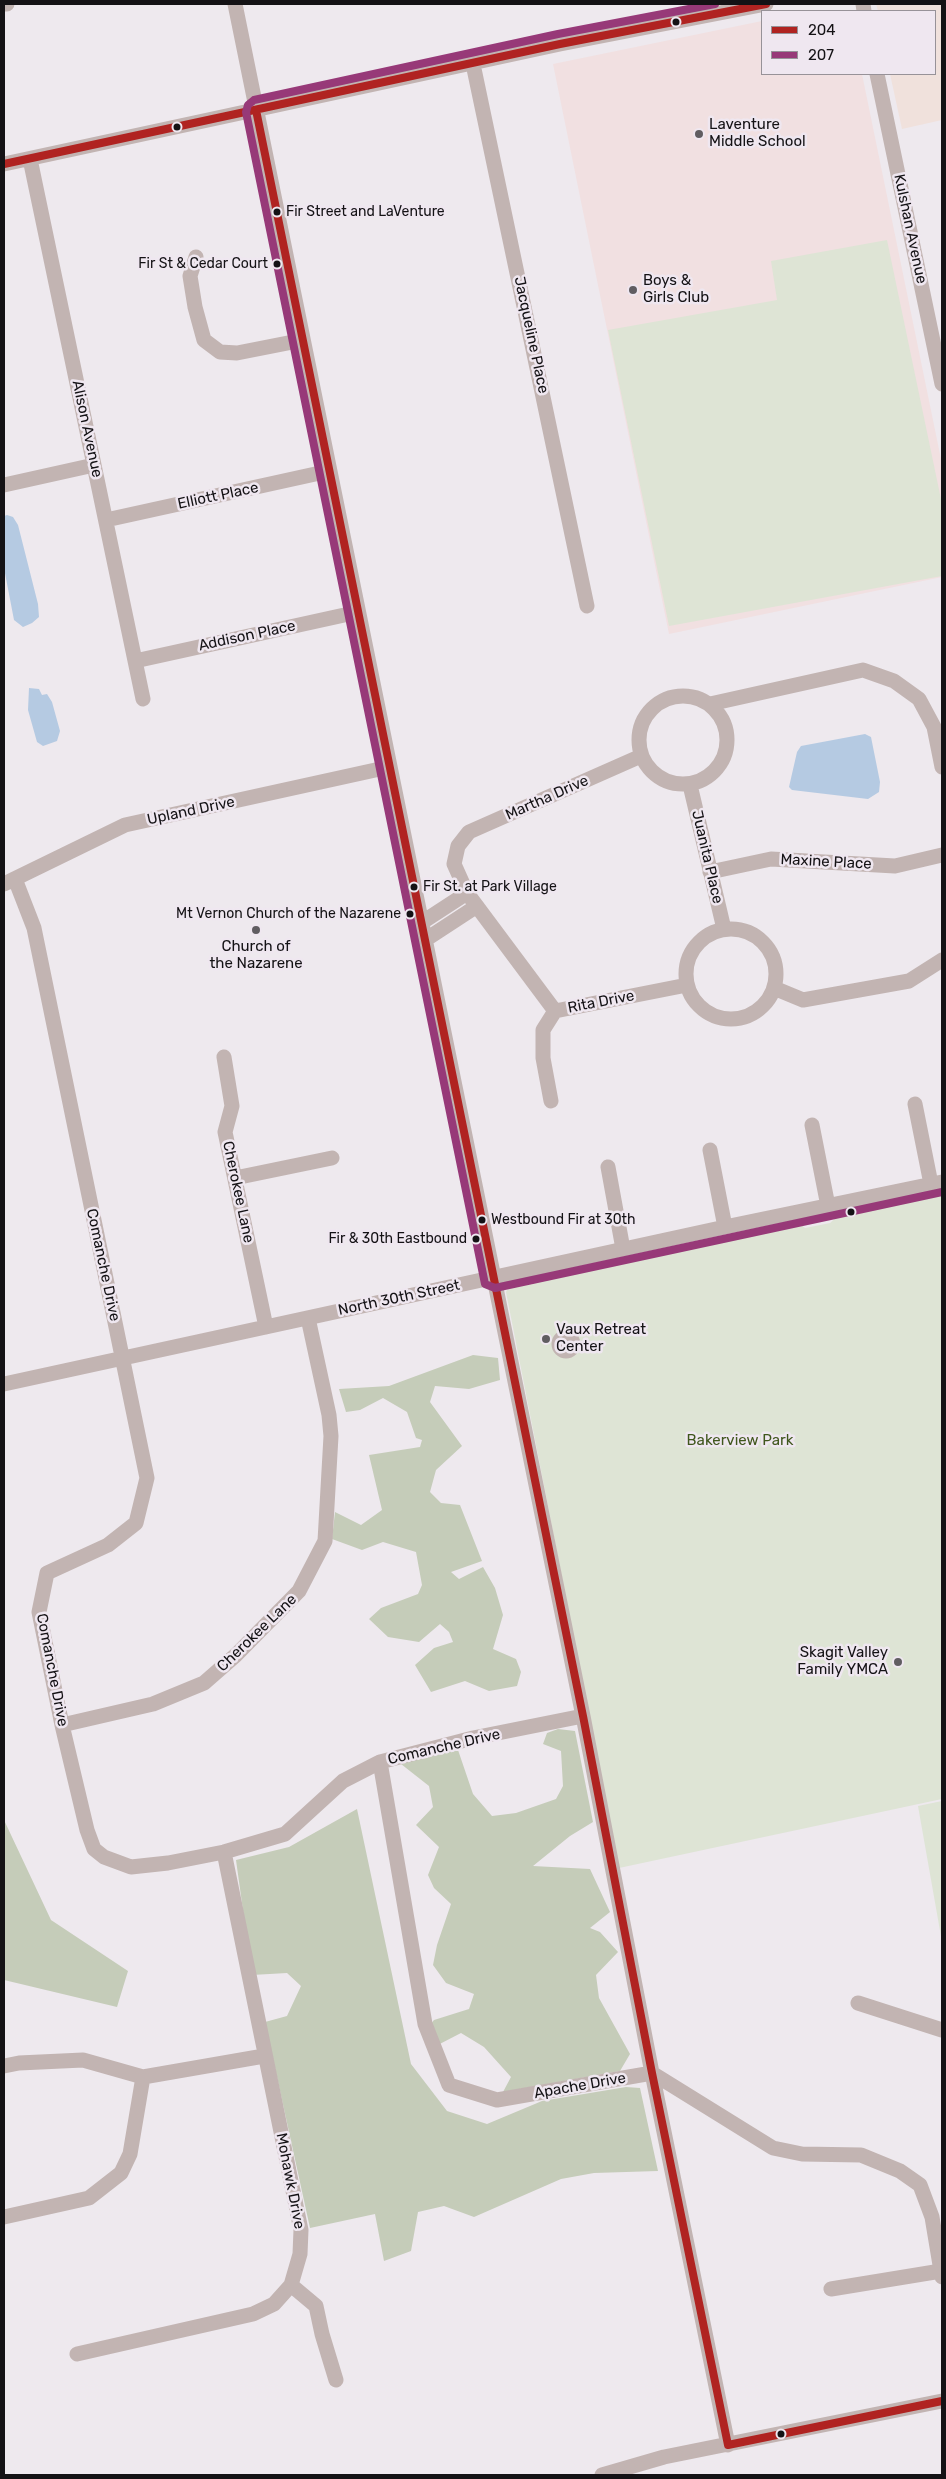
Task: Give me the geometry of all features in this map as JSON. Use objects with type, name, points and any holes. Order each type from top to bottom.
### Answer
[{"type":"street","points":[[235,4],[583,1716],[652,2073],[728,2445]]},
{"type":"street","points":[[4,164],[732,7],[766,4]]},
{"type":"street","name":"Jacqueline Place","points":[[473,64],[586,606]]},
{"type":"street","name":"Kulshan Avenue","points":[[877,75],[942,384]]},
{"type":"street","name":"Alison Avenue","points":[[30,158],[143,699]]},
{"type":"street","points":[[196,258],[190,276],[195,307],[204,340],[220,352],[237,353],[303,340]]},
{"type":"street","points":[[4,485],[94,465]]},
{"type":"street","name":"Elliott Place","points":[[106,520],[329,471]]},
{"type":"street","name":"Addison Place","points":[[135,660],[358,612]]},
{"type":"street","points":[[710,704],[863,670],[894,681],[919,699],[934,727],[942,767]]},
{"type":"street","points":[[673,696],[692,696],[710,704],[722,717],[727,733],[727,751],[720,766],[707,778],[690,785],[670,783],[652,773],[641,756],[638,737],[643,719],[656,704],[673,696]]},
{"type":"street","name":"Martha Drive","points":[[458,846],[469,832],[641,756]]},
{"type":"street","name":"Upland Drive","points":[[9,882],[125,826],[389,767]]},
{"type":"street","name":"Juanita Place","points":[[690,785],[724,930]]},
{"type":"street","name":"Rita Drive","points":[[458,846],[454,864],[467,893],[555,1011],[687,985]]},
{"type":"street","name":"Maxine Place","points":[[710,872],[771,859],[895,866],[942,855]]},
{"type":"street","name":"Comanche Drive","points":[[9,882],[34,928],[147,1478],[136,1523],[108,1545],[47,1573],[39,1612],[62,1725],[87,1830],[94,1849],[104,1857],[131,1867],[168,1863],[224,1852],[285,1834],[343,1781],[380,1762],[473,1738],[583,1716]]},
{"type":"street","points":[[422,923],[467,893]]},
{"type":"street","points":[[425,940],[477,906]]},
{"type":"street","points":[[724,930],[739,930],[753,935],[765,945],[773,958],[776,973],[774,988],[767,1001],[756,1011],[743,1018],[729,1019],[715,1016],[702,1009],[692,998],[687,985],[688,960],[693,949],[701,940],[724,930]]},
{"type":"street","points":[[774,988],[802,1000],[909,981],[942,960]]},
{"type":"street","points":[[551,1101],[543,1058],[543,1030],[555,1011]]},
{"type":"street","name":"Cherokee Lane","points":[[224,1057],[232,1106],[225,1132],[266,1327]]},
{"type":"street","points":[[915,1104],[937,1183]]},
{"type":"street","points":[[812,1125],[828,1206]]},
{"type":"street","points":[[710,1150],[725,1227]]},
{"type":"street","points":[[235,1178],[332,1158]]},
{"type":"street","points":[[608,1168],[624,1249]]},
{"type":"street","name":"North 30th Street","points":[[4,1384],[725,1227],[937,1183]]},
{"type":"street","name":"Cherokee Lane","points":[[62,1725],[153,1704],[204,1683],[236,1655],[299,1591],[324,1541],[331,1436],[329,1415],[308,1318]]},
{"type":"street","name":"Apache Drive","points":[[380,1762],[426,2024],[449,2085],[497,2100],[652,2073]]},
{"type":"street","name":"Mohawk Drive","points":[[77,2354],[253,2314],[274,2304],[291,2285],[300,2254],[301,2230],[264,2056],[224,1852]]},
{"type":"street","points":[[858,2003],[942,2030]]},
{"type":"street","points":[[4,2066],[19,2063],[83,2060],[143,2077],[264,2056]]},
{"type":"street","points":[[652,2073],[773,2148],[802,2154],[861,2155],[900,2171],[920,2186],[932,2217],[942,2274],[831,2289]]},
{"type":"street","points":[[4,2217],[89,2198],[121,2173],[130,2154],[143,2077]]},
{"type":"street","points":[[291,2285],[316,2306],[322,2334],[336,2380]]},
{"type":"street","points":[[602,2475],[664,2457],[942,2401]]},
{"type":"shaded area","points":[[876,4],[942,4],[942,120],[902,129],[890,75],[936,75],[936,10],[878,10]]},
{"type":"shaded area","name":"Laventure Middle School","points":[[761,21],[761,75],[862,75],[942,464],[942,577],[669,634],[553,64]]},
{"type":"green space","points":[[887,240],[942,504],[942,576],[669,626],[608,330],[777,300],[771,261]]},
{"type":"green space","name":"Bakerview Park","points":[[942,1192],[942,1799],[619,1868],[506,1292],[511,1283],[799,1223],[805,1228],[830,1223],[840,1214]]},
{"type":"green space","points":[[473,1355],[498,1358],[500,1380],[469,1389],[435,1386],[430,1402],[462,1446],[436,1470],[430,1492],[441,1503],[460,1505],[482,1561],[451,1572],[459,1579],[483,1567],[495,1588],[503,1615],[493,1649],[516,1659],[521,1672],[517,1686],[489,1691],[465,1681],[431,1692],[415,1665],[434,1648],[453,1642],[449,1632],[440,1624],[419,1642],[388,1637],[369,1619],[381,1608],[418,1594],[422,1585],[416,1552],[383,1542],[362,1550],[332,1539],[335,1512],[361,1525],[382,1510],[369,1455],[420,1447],[422,1440],[416,1438],[407,1412],[383,1398],[360,1410],[346,1412],[339,1389],[389,1386]]},
{"type":"green space","points":[[558,1729],[575,1731],[593,1822],[570,1836],[533,1866],[590,1869],[610,1912],[590,1928],[600,1932],[618,1952],[596,1975],[599,1998],[630,2054],[620,2071],[503,2092],[511,2077],[484,2047],[461,2033],[430,2049],[424,2032],[434,2020],[469,2009],[474,1994],[446,1983],[433,1965],[437,1945],[451,1904],[434,1888],[428,1875],[439,1847],[416,1825],[433,1807],[429,1786],[401,1764],[436,1753],[458,1750],[473,1794],[492,1816],[516,1813],[556,1799],[563,1786],[561,1751],[543,1744],[547,1733]]},
{"type":"green space","points":[[942,1801],[942,1942],[918,1806]]},
{"type":"green space","points":[[357,1809],[411,2064],[447,2111],[487,2124],[542,2101],[626,2087],[640,2088],[658,2171],[594,2173],[561,2179],[474,2217],[444,2206],[418,2212],[411,2251],[384,2261],[375,2214],[310,2228],[265,2022],[287,2016],[301,1986],[287,1973],[252,1975],[236,1860],[289,1847]]},
{"type":"green space","points":[[4,1820],[51,1920],[128,1971],[117,2007],[4,1980]]},
{"type":"water","points":[[4,516],[13,517],[18,525],[38,604],[39,617],[23,627],[14,620],[4,568]]},
{"type":"water","points":[[29,688],[39,689],[42,695],[47,694],[52,702],[60,731],[57,741],[43,746],[37,742],[28,710]]},
{"type":"water","points":[[865,734],[871,737],[880,782],[879,792],[868,799],[792,790],[789,787],[797,752],[801,746]]},
{"type":"transit line","name":"207","points":[[715,4],[558,34],[254,100],[248,105],[246,112],[485,1284],[495,1288],[942,1192]]},
{"type":"transit line","name":"204","points":[[4,164],[560,44],[766,4]]},
{"type":"transit line","name":"204","points":[[256,110],[583,1716],[652,2073],[728,2445],[942,2401]]},
{"type":"place","name":"Laventure Middle School","points":[[699,134]]},
{"type":"place","name":"Fir Street and LaVenture","points":[[277,212]]},
{"type":"place","name":"Fir St & Cedar Court","points":[[277,264]]},
{"type":"place","name":"Boys & Girls Club","points":[[633,290]]},
{"type":"place","name":"Fir St. at Park Village","points":[[414,887]]},
{"type":"place","name":"Mt Vernon Church of the Nazarene","points":[[410,914]]},
{"type":"place","name":"Church of the Nazarene","points":[[256,930]]},
{"type":"place","name":"Westbound Fir at 30th","points":[[482,1220]]},
{"type":"place","name":"Fir & 30th Eastbound","points":[[476,1239]]},
{"type":"place","name":"Vaux Retreat Center","points":[[546,1339]]},
{"type":"place","name":"Skagit Valley Family YMCA","points":[[898,1662]]}]
